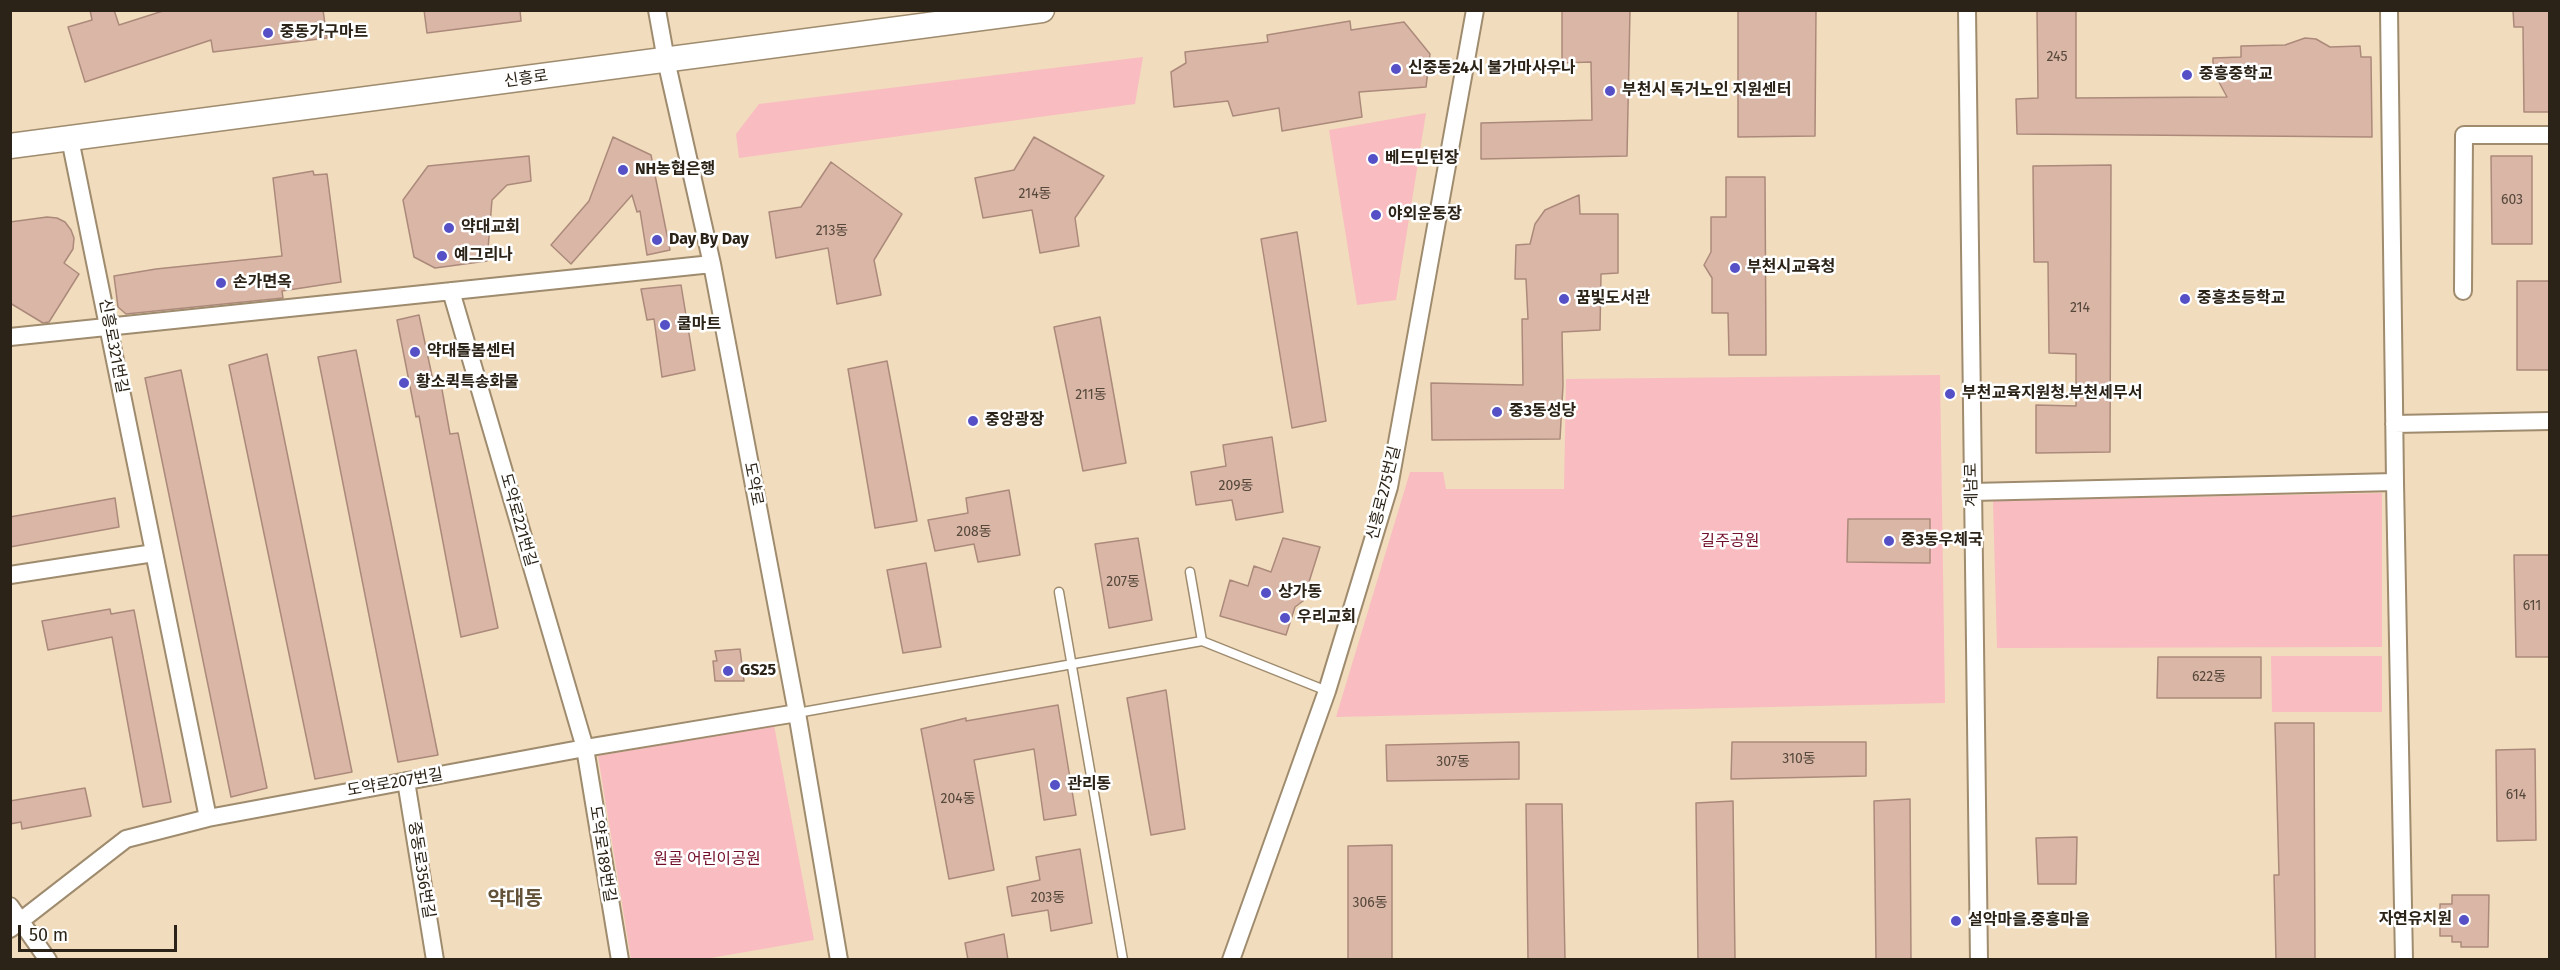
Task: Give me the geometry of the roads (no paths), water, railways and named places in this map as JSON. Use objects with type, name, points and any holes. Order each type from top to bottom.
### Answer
[{"type":"street","name":"도약로","points":[[657,10],[712,264],[796,713],[839,960]]},
{"type":"street","name":"신흥로","points":[[10,146],[70,140],[666,60],[1000,13],[1042,10]]},
{"type":"street","name":"신흥로275번길","points":[[1231,960],[1327,691],[1389,486],[1475,10]]},
{"type":"street","name":"계남로","points":[[1967,10],[1979,960]]},
{"type":"street","points":[[2389,10],[2404,960]]},
{"type":"street","points":[[2463,291],[2464,135],[2550,135]]},
{"type":"street","name":"신흥로321번길","points":[[70,140],[208,818]]},
{"type":"street","points":[[10,337],[712,264]]},
{"type":"street","name":"도약로221번길","points":[[451,291],[585,748]]},
{"type":"street","points":[[2394,424],[2550,421]]},
{"type":"street","points":[[1972,492],[2395,482]]},
{"type":"street","points":[[10,575],[154,553]]},
{"type":"street","name":"도약로207번길","points":[[16,925],[126,839],[208,818],[585,748],[796,713]]},
{"type":"street","name":"도약로189번길","points":[[585,748],[620,960]]},
{"type":"street","name":"중동로356번길","points":[[406,781],[435,960]]},
{"type":"street","points":[[10,906],[16,925],[48,960]]},
{"type":"lane","points":[[1190,572],[1202,641]]},
{"type":"lane","points":[[1059,592],[1123,960]]},
{"type":"lane","points":[[796,713],[1202,641],[1327,691]]},
{"type":"place","name":"중동가구마트","points":[[268,33]]},
{"type":"place","name":"신중동24시 불가마사우나","points":[[1396,69]]},
{"type":"place","name":"중흥중학교","points":[[2187,75]]},
{"type":"place","name":"부천시 독거노인 지원센터","points":[[1610,91]]},
{"type":"place","name":"베드민턴장","points":[[1373,159]]},
{"type":"place","name":"NH농협은행","points":[[623,170]]},
{"type":"place","name":"야외운동장","points":[[1376,215]]},
{"type":"place","name":"약대교회","points":[[449,228]]},
{"type":"place","name":"Day By Day","points":[[657,240]]},
{"type":"place","name":"예그리나","points":[[442,256]]},
{"type":"place","name":"부천시교육청","points":[[1735,268]]},
{"type":"place","name":"손가면옥","points":[[221,283]]},
{"type":"place","name":"꿈빛도서관","points":[[1564,299]]},
{"type":"place","name":"중흥초등학교","points":[[2185,299]]},
{"type":"place","name":"쿨마트","points":[[665,325]]},
{"type":"place","name":"약대돌봄센터","points":[[415,352]]},
{"type":"place","name":"황소퀵특송화물","points":[[404,383]]},
{"type":"place","name":"부천교육지원청.부천세무서","points":[[1950,394]]},
{"type":"place","name":"중3동성당","points":[[1497,412]]},
{"type":"place","name":"중앙광장","points":[[973,421]]},
{"type":"place","name":"중3동우체국","points":[[1889,541]]},
{"type":"place","name":"상가동","points":[[1266,593]]},
{"type":"place","name":"우리교회","points":[[1285,618]]},
{"type":"place","name":"GS25","points":[[728,671]]},
{"type":"place","name":"관리동","points":[[1055,785]]},
{"type":"place","name":"자연유치원","points":[[2464,920]]},
{"type":"place","name":"설악마을.중흥마을","points":[[1956,921]]},
{"type":"district","name":"약대동","points":[[515,899]]},
{"type":"park label","name":"길주공원","points":[[1730,542]]},
{"type":"park label","name":"원골 어린이공원","points":[[707,860]]}]
